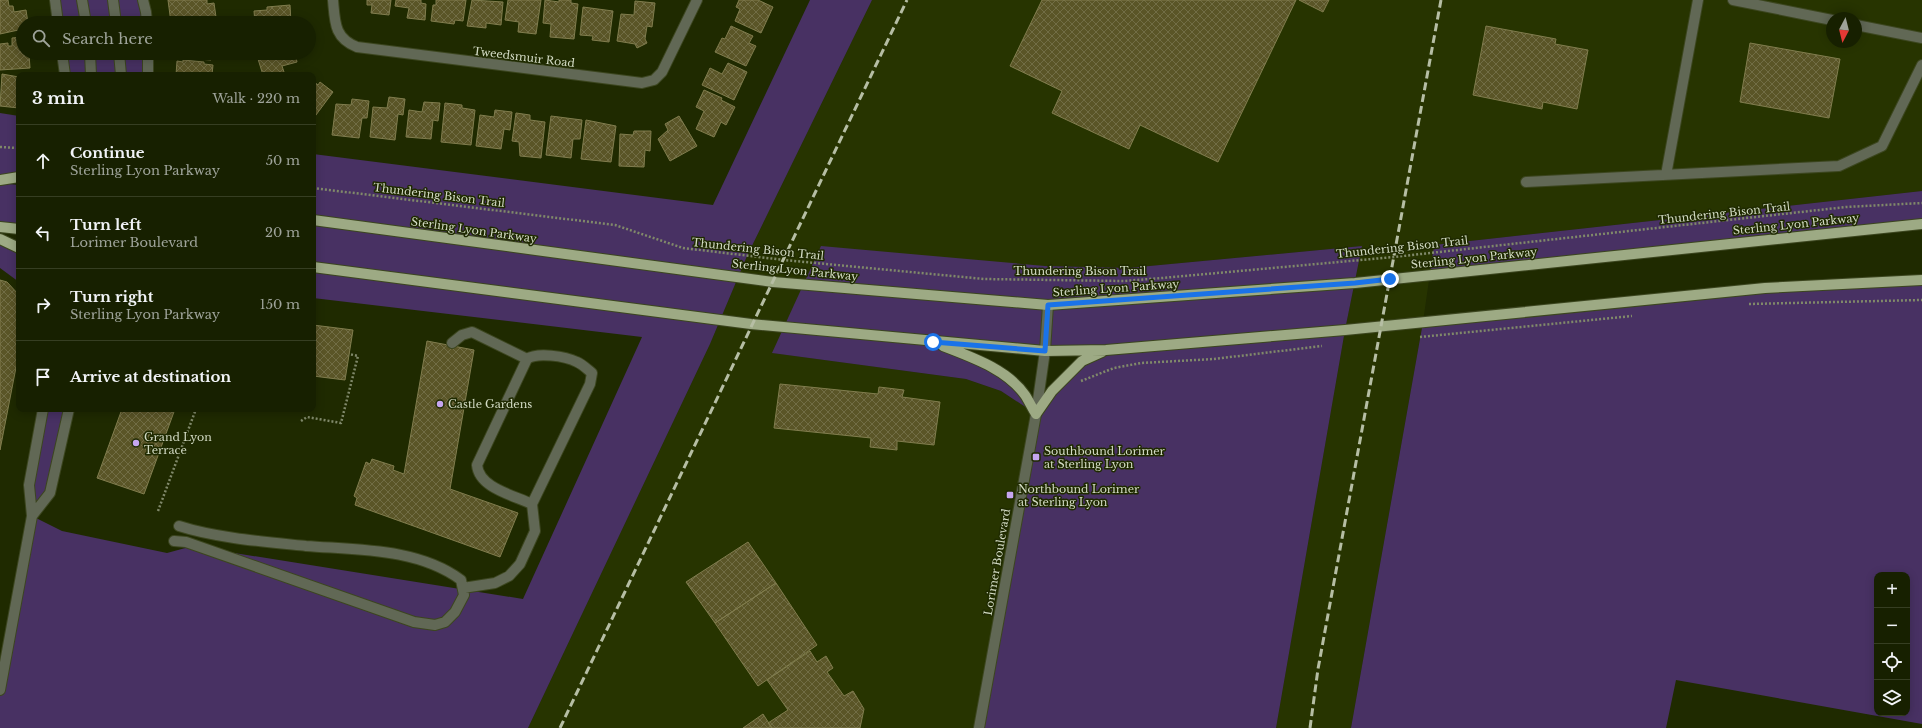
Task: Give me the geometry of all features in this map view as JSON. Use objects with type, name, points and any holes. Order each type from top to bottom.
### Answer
[{"type":"main road","points":[[0,182],[16,178]]},
{"type":"main road","points":[[0,182],[16,185]]},
{"type":"main road","name":"Sterling Lyon Parkway","points":[[316,220],[773,282],[1048,305],[1355,283],[1922,224]]},
{"type":"main road","points":[[0,227],[16,229]]},
{"type":"main road","points":[[0,239],[16,247]]},
{"type":"main road","points":[[316,267],[751,324],[933,342],[1045,351],[1106,350],[1345,330],[1765,288],[1922,280]]},
{"type":"main road","points":[[933,342],[973,358],[1008,378],[1024,394],[1036,414],[1052,391],[1082,361],[1106,350]]},
{"type":"street","points":[[55,0],[57,16]]},
{"type":"street","points":[[82,0],[85,16]]},
{"type":"street","points":[[113,0],[115,16]]},
{"type":"street","points":[[143,0],[146,16]]},
{"type":"street","name":"Tweedsmuir Road","points":[[333,0],[335,21],[340,37],[346,43],[357,47],[642,83],[654,80],[662,72],[697,0]]},
{"type":"street","points":[[1666,175],[1698,0]]},
{"type":"street","points":[[1733,0],[1826,19]]},
{"type":"street","points":[[1862,26],[1922,38]]},
{"type":"street","points":[[63,60],[65,72]]},
{"type":"street","points":[[90,60],[91,72]]},
{"type":"street","points":[[120,60],[121,72]]},
{"type":"street","points":[[148,60],[148,72]]},
{"type":"street","points":[[1526,182],[1839,166],[1882,146],[1922,64]]},
{"type":"street","name":"Lorimer Boulevard","points":[[979,728],[1036,414],[1045,351],[1048,305]]},
{"type":"street","points":[[452,343],[462,335],[472,332],[527,359]]},
{"type":"street","points":[[463,588],[495,583],[509,576],[520,564],[535,531],[532,504],[590,384],[592,373],[576,361],[540,354],[533,355],[527,359],[477,465],[478,472],[488,484],[532,504]]},
{"type":"street","points":[[0,690],[32,516],[29,485],[42,412]]},
{"type":"street","points":[[32,516],[50,493],[68,412]]},
{"type":"street","points":[[174,541],[186,542],[414,622],[435,625],[445,622],[455,612],[464,595],[461,580],[449,571],[383,551],[306,546],[198,532],[180,526]]},
{"type":"path","points":[[0,147],[16,148]]},
{"type":"path","name":"Thundering Bison Trail","points":[[316,188],[614,226],[690,249],[784,260],[984,279],[1054,281],[1124,281],[1170,278],[1402,256],[1846,207],[1922,203]]},
{"type":"path","points":[[1748,304],[1922,300]]},
{"type":"path","points":[[1414,337],[1638,315]]},
{"type":"path","points":[[1069,373],[1080,382],[1114,368],[1141,363],[1214,359],[1330,345]]},
{"type":"path","points":[[301,421],[307,417],[340,423],[358,356],[349,354]]},
{"type":"path","points":[[158,511],[195,412]]},
{"type":"shaded area","points":[[55,0],[143,0],[146,16],[57,16]]},
{"type":"shaded area","points":[[810,0],[872,0],[747,256],[710,344],[528,728],[0,728],[0,690],[32,516],[62,531],[167,553],[189,547],[222,551],[523,599],[642,337],[316,298],[316,154],[713,205]]},
{"type":"shaded area","points":[[872,0],[1922,0],[1922,191],[1434,245],[1423,322],[1351,728],[1276,728],[1345,330],[1362,246],[1128,268],[1045,266],[785,327],[773,353],[966,379],[1001,391],[1036,414],[979,728],[528,728],[710,344],[747,256]]},
{"type":"shaded area","points":[[63,60],[148,60],[148,72],[65,72]]},
{"type":"shaded area","points":[[0,113],[16,116],[16,177],[0,180]]},
{"type":"shaded area","points":[[0,183],[16,185],[16,229],[0,227]]},
{"type":"shaded area","points":[[1922,191],[1922,224],[1430,274],[1434,245]]},
{"type":"shaded area","points":[[0,239],[16,247],[16,280],[0,268]]},
{"type":"shaded area","points":[[821,246],[1045,266],[1128,268],[1362,246],[1345,330],[1276,728],[979,728],[1036,414],[1001,391],[966,379],[772,353]],"holes":[[[935,342],[1104,351],[1069,373],[1036,414],[1008,378]]]},
{"type":"shaded area","points":[[1922,280],[1922,724],[1877,716],[1910,716],[1910,572],[1874,572],[1874,715],[1676,680],[1666,728],[1351,728],[1423,322],[1765,288]]},
{"type":"shaded area","points":[[42,412],[68,412],[50,493],[32,516],[29,485]]},
{"type":"building","points":[[0,0],[8,0],[9,6],[13,6],[14,12],[26,10],[27,16],[16,16],[16,31],[0,34]]},
{"type":"building","points":[[168,0],[207,0],[207,4],[214,3],[216,16],[170,16]]},
{"type":"building","points":[[367,0],[391,0],[389,15],[371,13],[372,5],[367,5]]},
{"type":"building","points":[[396,0],[421,0],[421,3],[426,4],[425,20],[407,18],[409,8],[395,6]]},
{"type":"building","points":[[436,0],[466,0],[463,21],[455,20],[454,24],[431,21],[433,5],[436,5]]},
{"type":"building","points":[[472,0],[503,2],[501,25],[486,23],[486,28],[467,26]]},
{"type":"building","points":[[508,0],[541,0],[536,34],[518,32],[519,22],[505,20]]},
{"type":"building","points":[[545,0],[559,2],[559,0],[571,0],[571,3],[578,4],[574,39],[550,37],[551,24],[543,23]]},
{"type":"building","points":[[739,0],[758,0],[773,7],[761,33],[735,21],[740,9],[736,7]]},
{"type":"building","points":[[1042,0],[1296,0],[1218,162],[1140,125],[1129,149],[1052,113],[1062,91],[1010,66]]},
{"type":"building","points":[[1299,0],[1329,0],[1323,12]]},
{"type":"building","points":[[635,1],[655,3],[652,27],[647,26],[645,39],[647,43],[637,48],[635,44],[617,41],[621,14],[634,15]]},
{"type":"building","points":[[290,5],[291,16],[254,16],[254,11],[267,10],[267,7]]},
{"type":"building","points":[[583,7],[613,11],[609,42],[592,40],[593,36],[580,35]]},
{"type":"building","points":[[731,26],[753,36],[749,43],[756,46],[746,66],[715,52],[722,38],[725,39]]},
{"type":"building","points":[[1486,26],[1556,39],[1555,44],[1588,50],[1577,109],[1543,102],[1542,109],[1473,95]]},
{"type":"building","points":[[12,38],[16,38],[16,60],[29,60],[30,68],[0,70],[0,44],[8,43],[8,46],[12,46]]},
{"type":"building","points":[[1750,43],[1840,59],[1829,118],[1740,102]]},
{"type":"building","points":[[183,60],[204,62],[204,64],[213,65],[212,72],[176,72],[177,61],[183,62]]},
{"type":"building","points":[[258,60],[297,60],[297,62],[282,66],[284,72],[262,72]]},
{"type":"building","points":[[728,63],[747,72],[734,100],[702,85],[710,68],[722,74]]},
{"type":"building","points":[[2,74],[16,76],[16,108],[0,106]]},
{"type":"building","points":[[320,82],[333,92],[316,115],[316,83],[318,85]]},
{"type":"building","points":[[704,90],[722,98],[721,100],[735,107],[726,125],[721,122],[714,137],[696,129],[704,111],[696,107]]},
{"type":"building","points":[[389,97],[405,99],[403,115],[398,114],[395,140],[370,137],[373,107],[387,108]]},
{"type":"building","points":[[352,99],[369,101],[367,118],[362,118],[359,138],[332,135],[336,104],[351,105]]},
{"type":"building","points":[[424,102],[440,103],[438,121],[433,120],[431,139],[406,137],[409,110],[422,112]]},
{"type":"building","points":[[445,103],[462,105],[462,108],[475,110],[471,145],[441,142]]},
{"type":"building","points":[[495,110],[512,112],[510,130],[504,129],[501,149],[476,146],[480,115],[494,117]]},
{"type":"building","points":[[516,113],[530,115],[530,120],[545,122],[541,158],[520,156],[519,142],[512,141]]},
{"type":"building","points":[[551,116],[582,120],[580,139],[573,139],[571,158],[546,155]]},
{"type":"building","points":[[679,116],[697,146],[670,161],[658,139],[668,130],[665,124]]},
{"type":"building","points":[[586,120],[616,126],[611,162],[581,159]]},
{"type":"building","points":[[634,131],[651,131],[650,151],[645,150],[644,167],[619,166],[620,134],[633,135]]},
{"type":"building","points":[[0,280],[7,282],[16,292],[16,367],[0,450]]},
{"type":"building","points":[[316,325],[353,330],[345,380],[316,376]]},
{"type":"building","name":"Castle Gardens","points":[[427,341],[474,350],[450,489],[518,513],[500,557],[355,505],[357,498],[354,496],[366,462],[370,464],[372,459],[394,466],[393,470],[404,474]]},
{"type":"building","points":[[780,384],[878,394],[879,387],[904,390],[902,397],[940,402],[934,445],[897,441],[897,450],[870,447],[871,438],[774,428]]},
{"type":"building","name":"Grand Lyon Terrace","points":[[121,412],[174,412],[144,494],[97,478]]},
{"type":"building","points":[[748,542],[776,583],[715,623],[686,582]]},
{"type":"building","points":[[776,583],[817,645],[758,686],[715,623]]},
{"type":"building","points":[[810,651],[817,662],[826,656],[833,668],[827,672],[844,696],[853,691],[864,709],[860,728],[772,728],[768,723],[788,710],[767,680]]},
{"type":"building","points":[[763,714],[772,728],[743,728]]},
{"type":"railway","points":[[560,728],[907,0]]},
{"type":"railway","points":[[1310,728],[1318,669],[1441,0]]},
{"type":"place","name":"Castle Gardens","points":[[440,404]]},
{"type":"place","name":"Grand Lyon Terrace","points":[[136,443]]},
{"type":"place","name":"Southbound Lorimer at Sterling Lyon","points":[[1036,457]]},
{"type":"place","name":"Northbound Lorimer at Sterling Lyon","points":[[1010,495]]},
{"type":"route","points":[[933,342],[1045,351],[1048,305],[1355,283],[1390,279]]}]
